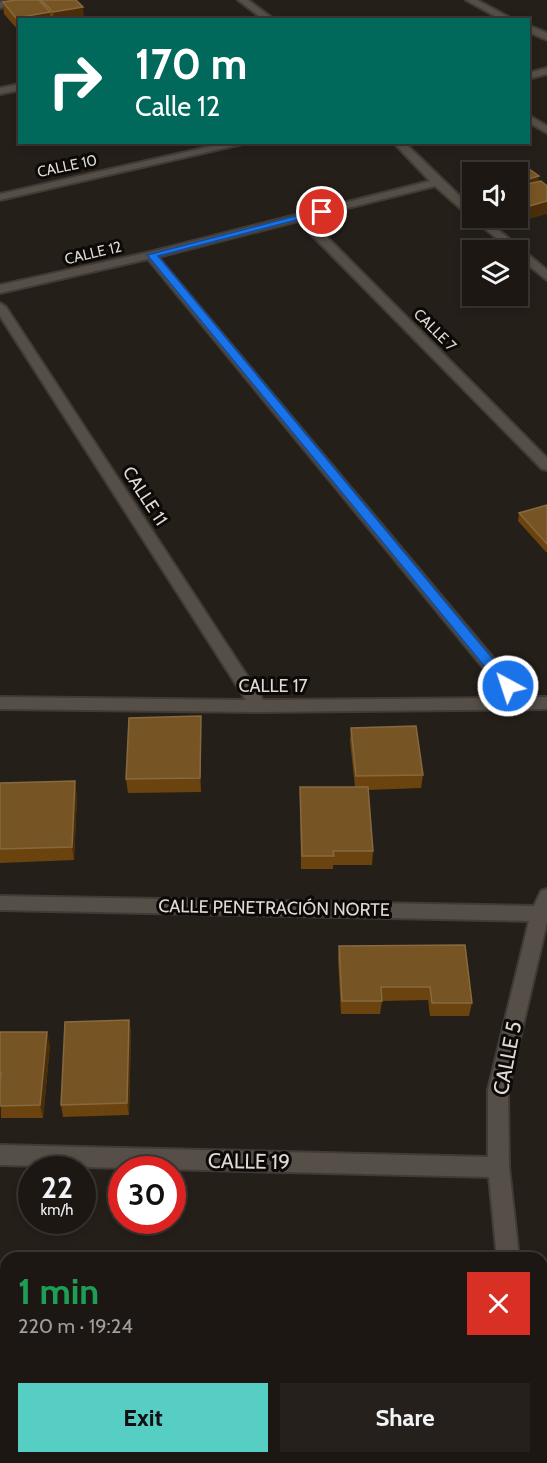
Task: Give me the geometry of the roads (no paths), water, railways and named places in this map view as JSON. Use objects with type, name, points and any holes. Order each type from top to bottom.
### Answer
[{"type":"street","points":[[0,5],[25,0]]},
{"type":"street","points":[[242,0],[268,18]]},
{"type":"street","points":[[470,0],[506,18]]},
{"type":"street","points":[[530,29],[547,37]]},
{"type":"street","points":[[530,75],[547,71]]},
{"type":"street","points":[[0,91],[18,87]]},
{"type":"street","points":[[530,119],[547,130]]},
{"type":"street","name":"CALLE 10","points":[[0,196],[237,144]]},
{"type":"street","points":[[400,144],[462,204]]},
{"type":"street","name":"CALLE 12","points":[[0,289],[151,255],[437,182]]},
{"type":"street","name":"CALLE 7","points":[[300,217],[547,466]]},
{"type":"street","points":[[490,228],[504,240]]},
{"type":"street","points":[[151,255],[522,704]]},
{"type":"street","points":[[528,260],[547,276]]},
{"type":"street","name":"CALLE 11","points":[[0,307],[258,706]]},
{"type":"street","name":"CALLE 17","points":[[0,703],[258,706],[547,703]]},
{"type":"street","name":"CALLE PENETRACIÓN NORTE","points":[[0,903],[545,908]]},
{"type":"street","name":"CALLE 5","points":[[507,1252],[499,1167],[498,1090],[545,908]]},
{"type":"street","name":"CALLE 19","points":[[0,1155],[499,1167]]}]
